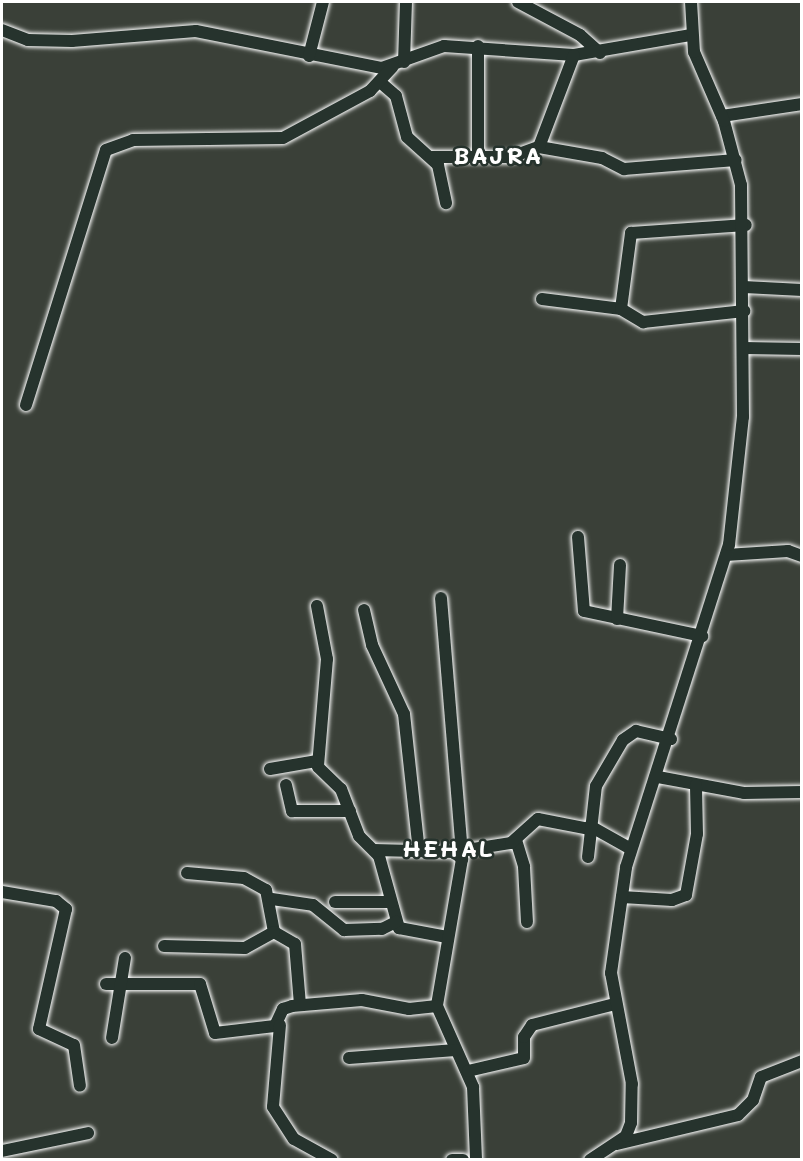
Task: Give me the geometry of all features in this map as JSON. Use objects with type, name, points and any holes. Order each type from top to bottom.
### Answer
[{"type":"street","points":[[309,56],[323,2]]},
{"type":"street","points":[[398,65],[406,2]]},
{"type":"street","points":[[518,2],[580,35],[600,53]]},
{"type":"street","points":[[590,1160],[626,1136],[634,1106],[611,973],[622,897],[631,849],[671,739],[726,555],[742,428],[746,225],[736,160],[691,35],[691,2]]},
{"type":"street","points":[[2,30],[28,40],[72,41],[196,31],[309,56],[398,65]]},
{"type":"street","points":[[26,405],[106,150],[134,140],[283,138],[380,82],[398,65],[434,48],[478,46],[574,55],[600,53],[691,35]]},
{"type":"street","points":[[478,46],[478,157]]},
{"type":"street","points":[[539,147],[574,55]]},
{"type":"street","points":[[380,82],[396,96],[403,131],[431,157],[441,173],[446,203]]},
{"type":"street","points":[[722,116],[801,104]]},
{"type":"street","points":[[431,157],[521,155],[539,147],[602,158],[624,169],[736,160]]},
{"type":"street","points":[[621,309],[631,233],[746,225]]},
{"type":"street","points":[[744,287],[801,290]]},
{"type":"street","points":[[542,299],[621,309],[643,322],[744,311]]},
{"type":"street","points":[[744,348],[801,349]]},
{"type":"street","points":[[578,537],[581,609],[617,619],[702,636]]},
{"type":"street","points":[[726,555],[801,554]]},
{"type":"street","points":[[617,619],[620,565]]},
{"type":"street","points":[[441,598],[458,852],[463,867],[447,937],[437,1006],[468,1071],[476,1098],[476,1160]]},
{"type":"street","points":[[317,606],[327,659],[317,761],[341,789],[359,836],[374,850],[396,922],[404,932],[447,937]]},
{"type":"street","points":[[364,609],[372,645],[404,714],[419,851]]},
{"type":"street","points":[[588,857],[596,786],[622,740],[636,730],[671,739]]},
{"type":"street","points":[[270,769],[317,761]]},
{"type":"street","points":[[658,777],[744,793],[801,792]]},
{"type":"street","points":[[286,785],[292,811],[350,811]]},
{"type":"street","points":[[622,897],[672,900],[686,895],[697,828],[696,785]]},
{"type":"street","points":[[374,850],[458,852],[516,840],[527,823],[538,819],[590,827],[631,849]]},
{"type":"street","points":[[516,840],[524,867],[526,922]]},
{"type":"street","points":[[187,873],[244,878],[260,884],[272,899],[274,933]]},
{"type":"street","points":[[2,892],[56,901],[66,909],[39,1029],[74,1045],[80,1086]]},
{"type":"street","points":[[272,899],[313,905],[344,930],[382,929],[396,922]]},
{"type":"street","points":[[335,902],[391,902]]},
{"type":"street","points":[[164,946],[245,948],[274,933]]},
{"type":"street","points":[[274,933],[295,944],[300,1005]]},
{"type":"street","points":[[112,1038],[124,958]]},
{"type":"street","points":[[106,984],[200,984],[215,1033],[280,1025]]},
{"type":"street","points":[[332,1160],[294,1139],[273,1107],[283,1009],[300,1005],[362,1000],[409,1009],[437,1006]]},
{"type":"street","points":[[468,1071],[524,1058],[524,1037],[532,1024],[615,1004]]},
{"type":"street","points":[[349,1058],[456,1050]]},
{"type":"street","points":[[615,1145],[738,1115],[753,1100],[761,1077],[801,1061]]},
{"type":"street","points":[[2,1151],[88,1133]]},
{"type":"street","points":[[452,1160],[463,1160]]},
{"type":"district","name":"BAJRA","points":[[498,155]]},
{"type":"district","name":"HEHAL","points":[[448,848]]}]
